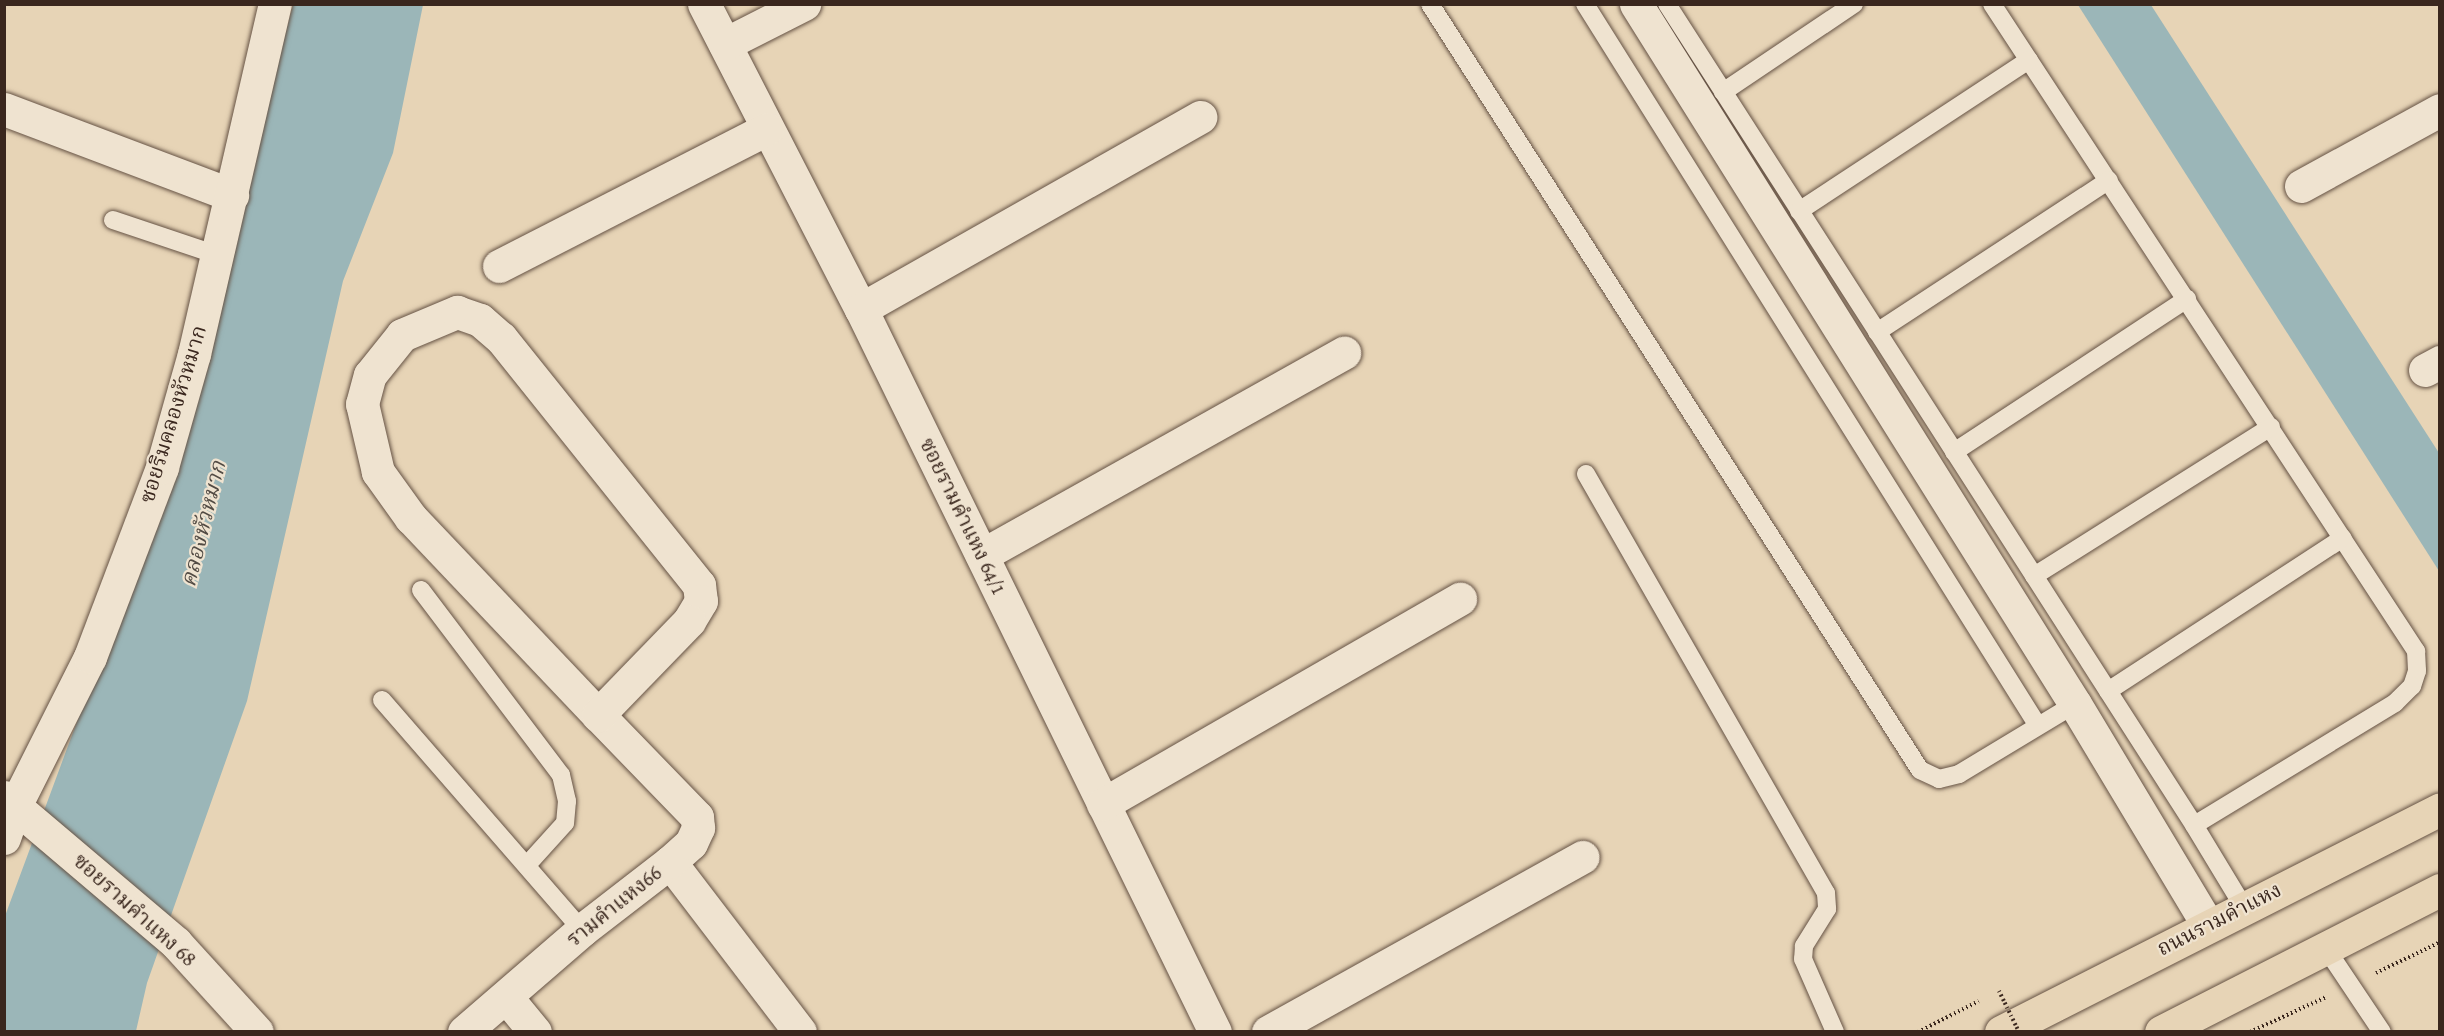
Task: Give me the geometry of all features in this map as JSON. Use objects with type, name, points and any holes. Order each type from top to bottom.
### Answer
[{"type":"main road","name":"ถนนรามคำแหง","points":[[2001,1032],[2207,924],[2439,809]]},
{"type":"main road","points":[[2162,1032],[2439,890]]},
{"type":"street","name":"ซอยริมคลองหัวหมาก","points":[[4,838],[17,806],[90,657],[162,467],[232,195],[275,4]]},
{"type":"street","name":"ซอยรามคำแหง 64/1","points":[[704,4],[861,309],[1215,1032]]},
{"type":"street","points":[[725,44],[804,4]]},
{"type":"street","points":[[1636,4],[2075,705],[2207,924]]},
{"type":"street","points":[[4,109],[232,195]]},
{"type":"street","points":[[2301,186],[2439,110]]},
{"type":"street","points":[[861,309],[1200,117]]},
{"type":"street","points":[[499,266],[767,129]]},
{"type":"street","points":[[598,715],[689,621],[701,601],[699,585],[501,338],[480,320],[458,312],[402,335],[370,375],[362,404],[378,472],[411,518],[598,715],[697,818],[698,828],[691,843],[670,862]]},
{"type":"street","points":[[982,555],[1344,353]]},
{"type":"street","points":[[1103,804],[1460,599]]},
{"type":"street","name":"ซอยรามคำแหง 68","points":[[17,806],[176,944],[246,1027]]},
{"type":"street","points":[[1268,1032],[1583,857]]},
{"type":"street","name":"รามคำแหง66","points":[[464,1032],[507,998],[582,930],[670,862],[800,1032]]},
{"type":"street","points":[[507,998],[535,1032]]},
{"type":"lane","points":[[1430,4],[1920,770],[1939,779],[1959,774],[2075,705]]},
{"type":"lane","points":[[1585,4],[2038,726]]},
{"type":"lane","points":[[1667,4],[2194,825],[2243,906]]},
{"type":"lane","points":[[1723,92],[1854,4]]},
{"type":"lane","points":[[1992,4],[2416,651],[2417,671],[2412,687],[2395,703],[2194,825]]},
{"type":"lane","points":[[1799,211],[2029,60]]},
{"type":"lane","points":[[1877,332],[2109,180]]},
{"type":"lane","points":[[113,220],[217,255]]},
{"type":"lane","points":[[1954,452],[2187,299]]},
{"type":"lane","points":[[2034,576],[2271,427]]},
{"type":"lane","points":[[1586,474],[1826,893],[1827,909],[1804,945],[1803,959],[1835,1032]]},
{"type":"lane","points":[[2108,691],[2343,538]]},
{"type":"lane","points":[[421,590],[561,776],[567,801],[565,823],[527,865]]},
{"type":"lane","points":[[382,700],[582,930]]},
{"type":"lane","points":[[2325,947],[2382,1032]]},
{"type":"path","points":[[1918,1032],[1999,991],[2019,1032]]},
{"type":"water","name":"คลองหัวหมาก","points":[[293,5],[423,5],[393,153],[343,281],[247,701],[147,983],[136,1031],[5,1032],[5,916],[208,368],[254,151]]},
{"type":"water","points":[[2078,5],[2151,5],[2439,453],[2439,571]]}]
